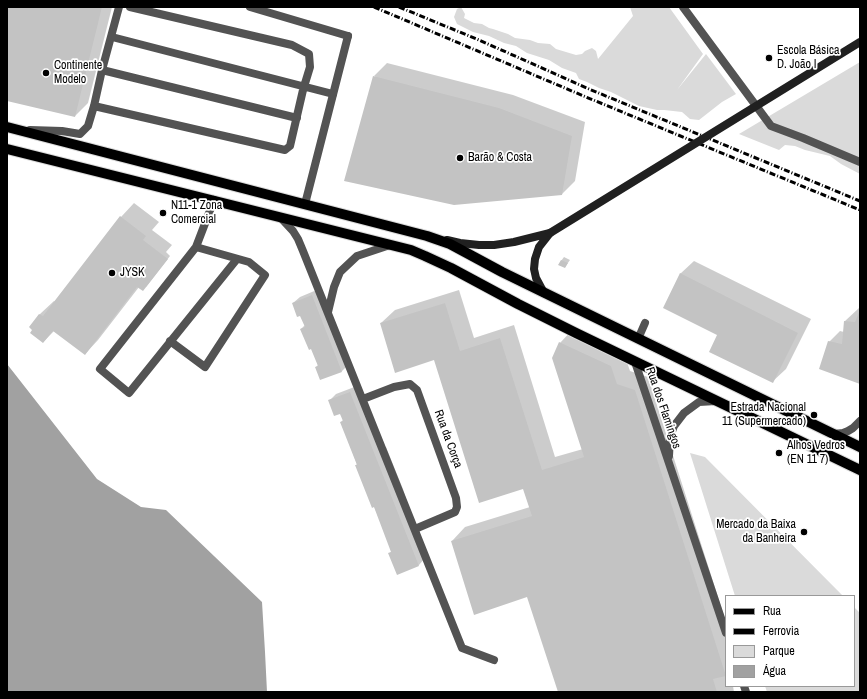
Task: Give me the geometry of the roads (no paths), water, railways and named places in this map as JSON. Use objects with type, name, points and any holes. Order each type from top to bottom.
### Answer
[{"type":"main road","points":[[10,128],[427,236],[460,243],[494,245],[514,242],[550,233],[860,42]]},
{"type":"main road","points":[[7,149],[411,250],[451,268],[518,304],[635,362],[860,470]]},
{"type":"main road","points":[[544,292],[536,278],[534,269],[535,259],[539,247],[550,233]]},
{"type":"main road","points":[[427,236],[450,244],[502,272],[860,447]]},
{"type":"street","points":[[10,128],[62,131],[80,134],[88,126],[119,7]]},
{"type":"street","points":[[94,106],[285,150],[290,146],[310,66],[309,54],[292,45],[130,7]]},
{"type":"street","points":[[250,7],[348,36],[305,204]]},
{"type":"street","points":[[682,7],[771,126],[860,162]]},
{"type":"street","points":[[112,37],[333,94]]},
{"type":"street","points":[[102,70],[297,118]]},
{"type":"street","points":[[214,200],[196,247],[100,369],[128,393],[238,259]]},
{"type":"street","points":[[281,218],[298,238],[462,648],[494,660]]},
{"type":"street","points":[[328,312],[340,272],[357,256],[390,245]]},
{"type":"street","points":[[170,341],[206,367],[265,275],[249,262],[196,247]]},
{"type":"street","points":[[638,339],[645,323]]},
{"type":"street","name":"Rua dos Flamingos","points":[[635,362],[725,630]]},
{"type":"street","name":"Rua da Corça","points":[[363,399],[410,384],[417,390],[456,498],[457,507],[455,512],[415,529]]},
{"type":"street","name":"Rua dos Flamingos","points":[[669,463],[670,437],[674,426],[684,413],[699,402],[716,401]]},
{"type":"street","points":[[834,434],[843,433],[853,428],[860,421]]},
{"type":"street","points":[[853,428],[853,438],[860,447]]},
{"type":"water","points":[[7,364],[97,479],[141,507],[166,510],[262,602],[267,692],[7,692]]},
{"type":"railway","points":[[374,7],[586,97],[860,210]]},
{"type":"railway","points":[[399,7],[479,40],[589,89],[860,201]]},
{"type":"place","name":"Escola Básica D. João I","points":[[769,58]]},
{"type":"place","name":"Continente Modelo","points":[[46,73]]},
{"type":"place","name":"Barão & Costa","points":[[460,158]]},
{"type":"place","name":"N11-1 Zona Comercial","points":[[163,213]]},
{"type":"place","name":"JYSK","points":[[112,273]]},
{"type":"place","name":"Estrada Nacional 11 (Supermercado)","points":[[814,415]]},
{"type":"place","name":"Alhos Vedros (EN 11 7)","points":[[779,453]]},
{"type":"place","name":"Mercado da Baixa da Banheira","points":[[804,532]]}]
